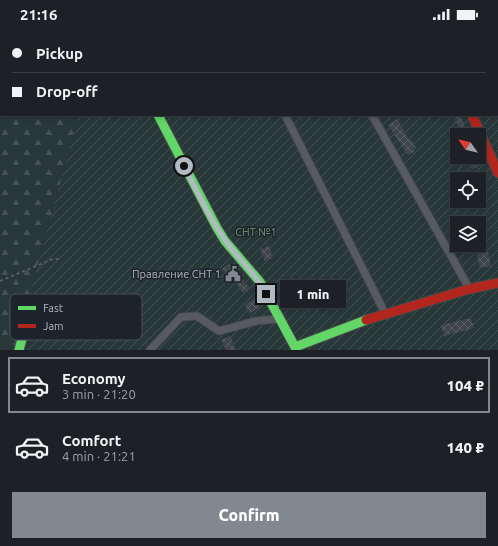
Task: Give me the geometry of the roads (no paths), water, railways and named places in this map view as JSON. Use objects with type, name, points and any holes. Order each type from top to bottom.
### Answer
[{"type":"street","points":[[159,116],[217,228],[260,282],[296,348],[385,313],[412,308],[469,289],[498,284]]},
{"type":"street","points":[[472,116],[498,173]]},
{"type":"street","points":[[19,350],[22,340]]},
{"type":"lane","points":[[286,116],[385,313]]},
{"type":"lane","points":[[373,116],[469,289]]},
{"type":"lane","points":[[150,350],[181,318],[197,316],[219,331],[256,321],[279,319]]},
{"type":"place","name":"Правление СНТ 1","points":[[233,274]]},
{"type":"park label","name":"СНТ №1","points":[[256,232]]}]
